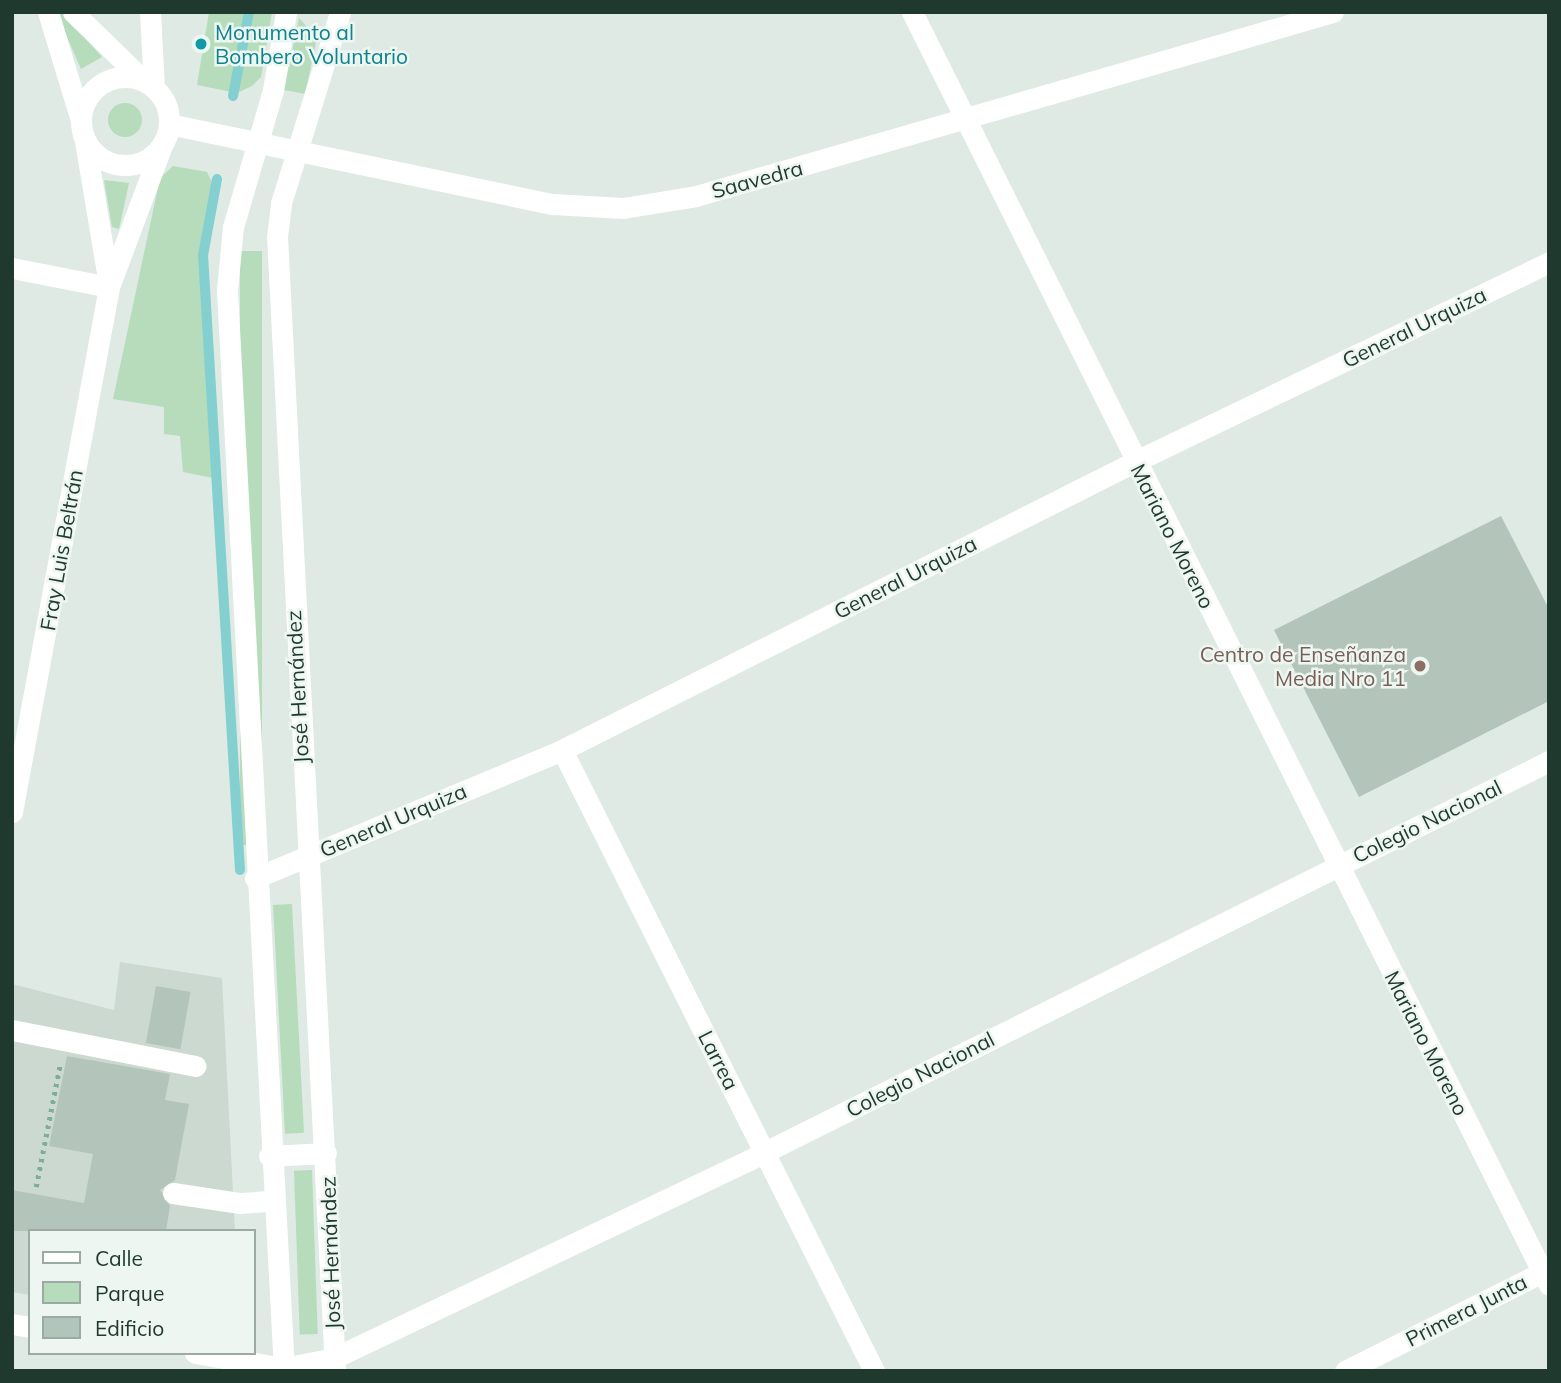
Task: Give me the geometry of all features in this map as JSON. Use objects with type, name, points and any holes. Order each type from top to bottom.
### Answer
[{"type":"street","points":[[48,12],[85,141],[101,158],[122,166],[145,161],[162,145],[169,124],[164,101],[73,12]]},
{"type":"street","points":[[150,12],[151,86]]},
{"type":"street","points":[[206,1355],[284,1369],[269,1156],[226,290],[233,227],[257,142],[286,12]]},
{"type":"street","name":"José Hernández","points":[[335,1364],[326,1153],[305,857],[278,237],[281,203],[299,152],[340,12]]},
{"type":"street","name":"Mariano Moreno","points":[[912,12],[964,122],[1337,865],[1547,1275]]},
{"type":"street","name":"Saavedra","points":[[169,124],[553,204],[623,208],[696,196],[964,122],[1333,12]]},
{"type":"street","points":[[80,119],[88,97],[105,82],[127,77],[151,86]]},
{"type":"street","name":"Fray Luis Beltrán","points":[[85,141],[109,287]]},
{"type":"street","name":"Fray Luis Beltrán","points":[[12,812],[20,729],[109,287],[162,145]]},
{"type":"street","name":"General Urquiza","points":[[255,878],[562,750],[1136,461],[1549,262]]},
{"type":"street","points":[[12,268],[109,287]]},
{"type":"street","name":"Larrea","points":[[562,750],[874,1371]]},
{"type":"street","name":"Colegio Nacional","points":[[284,1369],[335,1364],[1549,761]]},
{"type":"street","points":[[12,1030],[196,1066]]},
{"type":"street","points":[[269,1156],[326,1153]]},
{"type":"street","points":[[173,1193],[240,1203],[272,1201]]},
{"type":"street","name":"Primera Junta","points":[[1345,1371],[1547,1275]]},
{"type":"path","points":[[36,1186],[65,1040]]},
{"type":"shaded area","points":[[120,962],[222,978],[235,1229],[28,1229],[28,1295],[12,1292],[12,984],[114,1010]]},
{"type":"green space","points":[[56,12],[62,12],[102,57],[81,69]]},
{"type":"green space","points":[[209,12],[272,12],[261,77],[252,86],[237,93],[197,85]]},
{"type":"green space","points":[[299,18],[317,38],[305,94],[284,90]]},
{"type":"green space","points":[[125,103],[137,108],[142,120],[137,132],[125,137],[113,132],[108,120],[113,108]]},
{"type":"green space","points":[[173,166],[207,172],[218,195],[204,263],[213,478],[183,472],[180,436],[164,434],[164,407],[113,399],[160,178]]},
{"type":"green space","points":[[104,180],[129,183],[119,229],[112,227]]},
{"type":"green space","points":[[240,251],[262,251],[262,845],[240,845]]},
{"type":"green space","points":[[292,904],[304,1133],[285,1134],[273,905]]},
{"type":"green space","points":[[312,1170],[318,1334],[300,1335],[294,1171]]},
{"type":"building","name":"Centro de Enseñanza Media Nro 11","points":[[1501,516],[1549,609],[1549,701],[1359,797],[1274,630]]},
{"type":"building","points":[[156,986],[190,992],[180,1049],[146,1043]]},
{"type":"building","points":[[67,1056],[170,1074],[165,1100],[189,1104],[175,1180],[160,1190],[170,1206],[166,1229],[12,1231],[12,1190],[84,1203],[93,1154],[49,1146]]},
{"type":"waterway","points":[[233,96],[249,12]]},
{"type":"waterway","points":[[217,179],[203,255],[240,870]]},
{"type":"place","name":"Monumento al Bombero Voluntario","points":[[201,44]]},
{"type":"place","name":"Centro de Enseñanza Media Nro 11","points":[[1420,666]]}]
